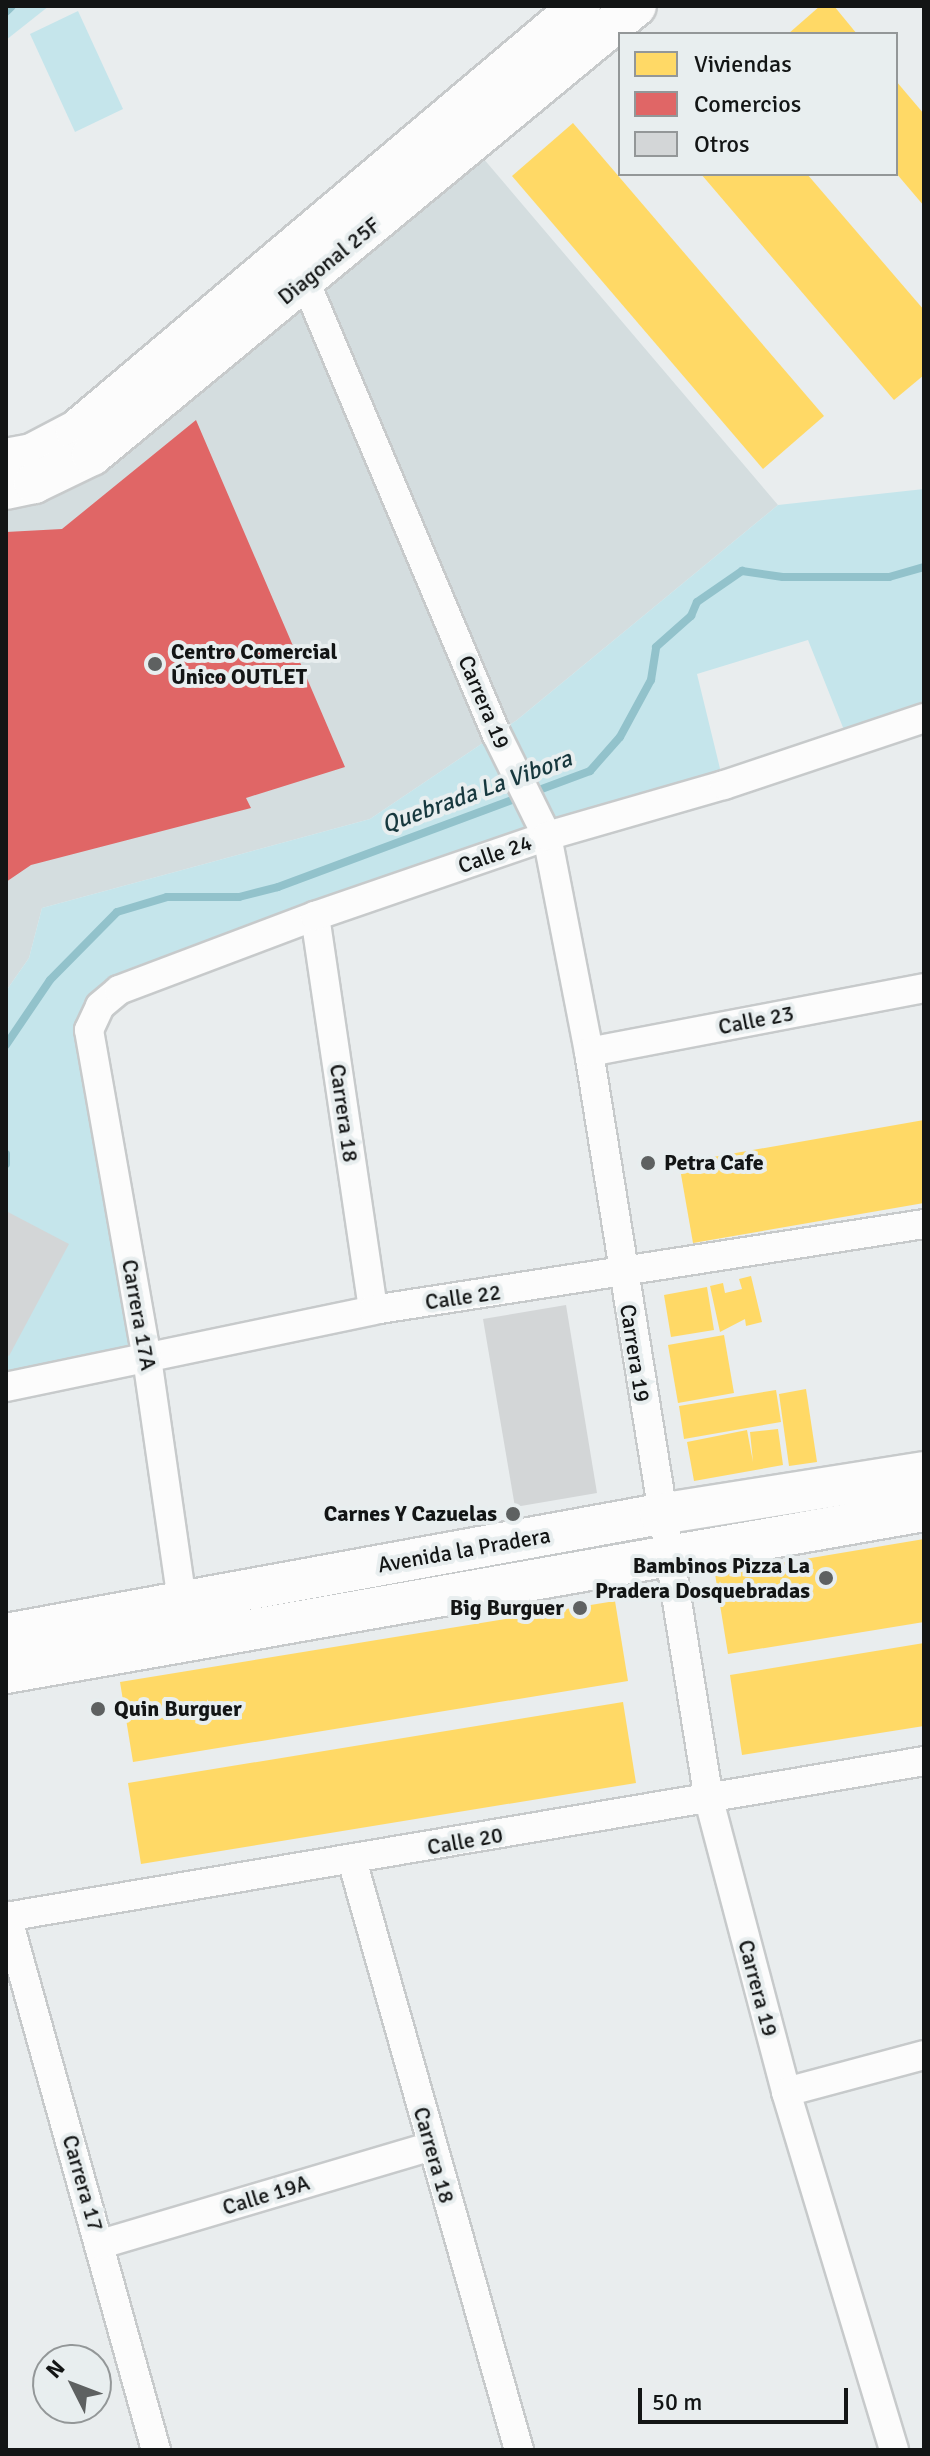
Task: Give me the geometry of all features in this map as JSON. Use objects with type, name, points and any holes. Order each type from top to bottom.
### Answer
[{"type":"street","name":"Diagonal 25F","points":[[6,489],[34,483],[92,455],[580,6]]},
{"type":"street","name":"Diagonal 25F","points":[[6,459],[32,454],[76,431],[295,269],[636,6]]},
{"type":"street","name":"Carrera 19","points":[[295,269],[509,759],[547,836],[589,1052],[666,1556],[709,1800],[786,2092],[894,2450]]},
{"type":"street","name":"Calle 24","points":[[89,1030],[100,1006],[119,990],[315,916],[547,836],[724,785],[924,718]]},
{"type":"street","name":"Carrera 18","points":[[315,916],[373,1310]]},
{"type":"street","name":"Calle 23","points":[[589,1052],[924,988]]},
{"type":"street","name":"Carrera 17A","points":[[89,1030],[147,1359],[182,1601]]},
{"type":"street","name":"Calle 22","points":[[6,1387],[373,1310],[924,1224]]},
{"type":"street","name":"Avenida la Pradera","points":[[6,1634],[660,1514],[924,1472]]},
{"type":"street","name":"Avenida la Pradera","points":[[6,1673],[924,1511]]},
{"type":"street","name":"Calle 20","points":[[7,1916],[709,1800],[924,1761]]},
{"type":"street","name":"Carrera 18","points":[[352,1860],[519,2450]]},
{"type":"street","name":"Carrera 17","points":[[7,1916],[156,2450]]},
{"type":"street","points":[[786,2092],[924,2055]]},
{"type":"street","name":"Calle 19A","points":[[101,2244],[431,2146]]},
{"type":"shaded area","points":[[6,6],[49,6],[6,40]]},
{"type":"shaded area","points":[[78,11],[123,109],[75,132],[30,34]]},
{"type":"shaded area","name":"Centro Comercial Único OUTLET","points":[[471,144],[778,505],[517,720],[370,819],[42,908],[29,958],[6,991],[6,489]]},
{"type":"shaded area","points":[[924,489],[924,718],[850,745],[808,640],[697,674],[724,785],[100,1006],[147,1359],[6,1387],[6,991],[29,958],[42,908],[370,819],[517,720],[778,505]]},
{"type":"building: Viviendas","points":[[820,6],[834,6],[855,32],[790,32]]},
{"type":"building: Viviendas","points":[[898,83],[924,114],[924,206],[898,175]]},
{"type":"building: Viviendas","points":[[573,123],[824,416],[763,469],[512,176]]},
{"type":"building: Viviendas","points":[[703,176],[809,176],[924,310],[924,375],[894,400]]},
{"type":"building: Viviendas","points":[[924,1120],[924,1203],[693,1243],[679,1163]]},
{"type":"building: Viviendas","points":[[751,1276],[762,1322],[746,1326],[745,1319],[720,1332],[710,1286],[723,1283],[725,1293],[742,1289],[739,1279]]},
{"type":"building: Viviendas","points":[[707,1287],[714,1330],[671,1337],[664,1295]]},
{"type":"building: Viviendas","points":[[724,1335],[734,1393],[678,1403],[668,1345]]},
{"type":"building: Viviendas","points":[[806,1389],[817,1462],[789,1466],[779,1394]]},
{"type":"building: Viviendas","points":[[776,1390],[781,1422],[684,1439],[679,1406]]},
{"type":"building: Viviendas","points":[[778,1429],[783,1465],[694,1481],[687,1442],[747,1430],[753,1462],[750,1432]]},
{"type":"building: Viviendas","points":[[924,1539],[924,1622],[728,1654],[715,1574]]},
{"type":"building: Viviendas","points":[[615,1601],[628,1681],[133,1762],[120,1682]]},
{"type":"building: Viviendas","points":[[924,1643],[924,1726],[742,1755],[730,1675]]},
{"type":"building: Viviendas","points":[[623,1702],[636,1783],[141,1864],[128,1783]]},
{"type":"building: Comercios","name":"Centro Comercial Único OUTLET","points":[[196,420],[345,767],[246,798],[251,808],[31,865],[6,882],[6,532],[62,529]]},
{"type":"building: Otros","points":[[6,1211],[69,1244],[9,1356],[6,1354]]},
{"type":"building: Otros","points":[[566,1305],[597,1493],[515,1507],[483,1319]]},
{"type":"waterway","points":[[6,12],[12,6]]},
{"type":"waterway","name":"Quebrada La Vibora","points":[[6,1045],[50,980],[117,912],[167,897],[239,897],[278,887],[590,771],[620,737],[651,680],[656,647],[691,616],[697,602],[742,571],[783,577],[889,577],[924,567]]},
{"type":"waterway","name":"Quebrada La Vibora","points":[[6,1154],[6,1164]]},
{"type":"place","name":"Centro Comercial Único OUTLET","points":[[155,664]]},
{"type":"place","name":"Petra Cafe","points":[[648,1163]]},
{"type":"place","name":"Carnes Y Cazuelas","points":[[513,1514]]},
{"type":"place","name":"Bambinos Pizza La Pradera Dosquebradas","points":[[826,1578]]},
{"type":"place","name":"Big Burguer","points":[[580,1608]]},
{"type":"place","name":"Quin Burguer","points":[[98,1709]]}]
